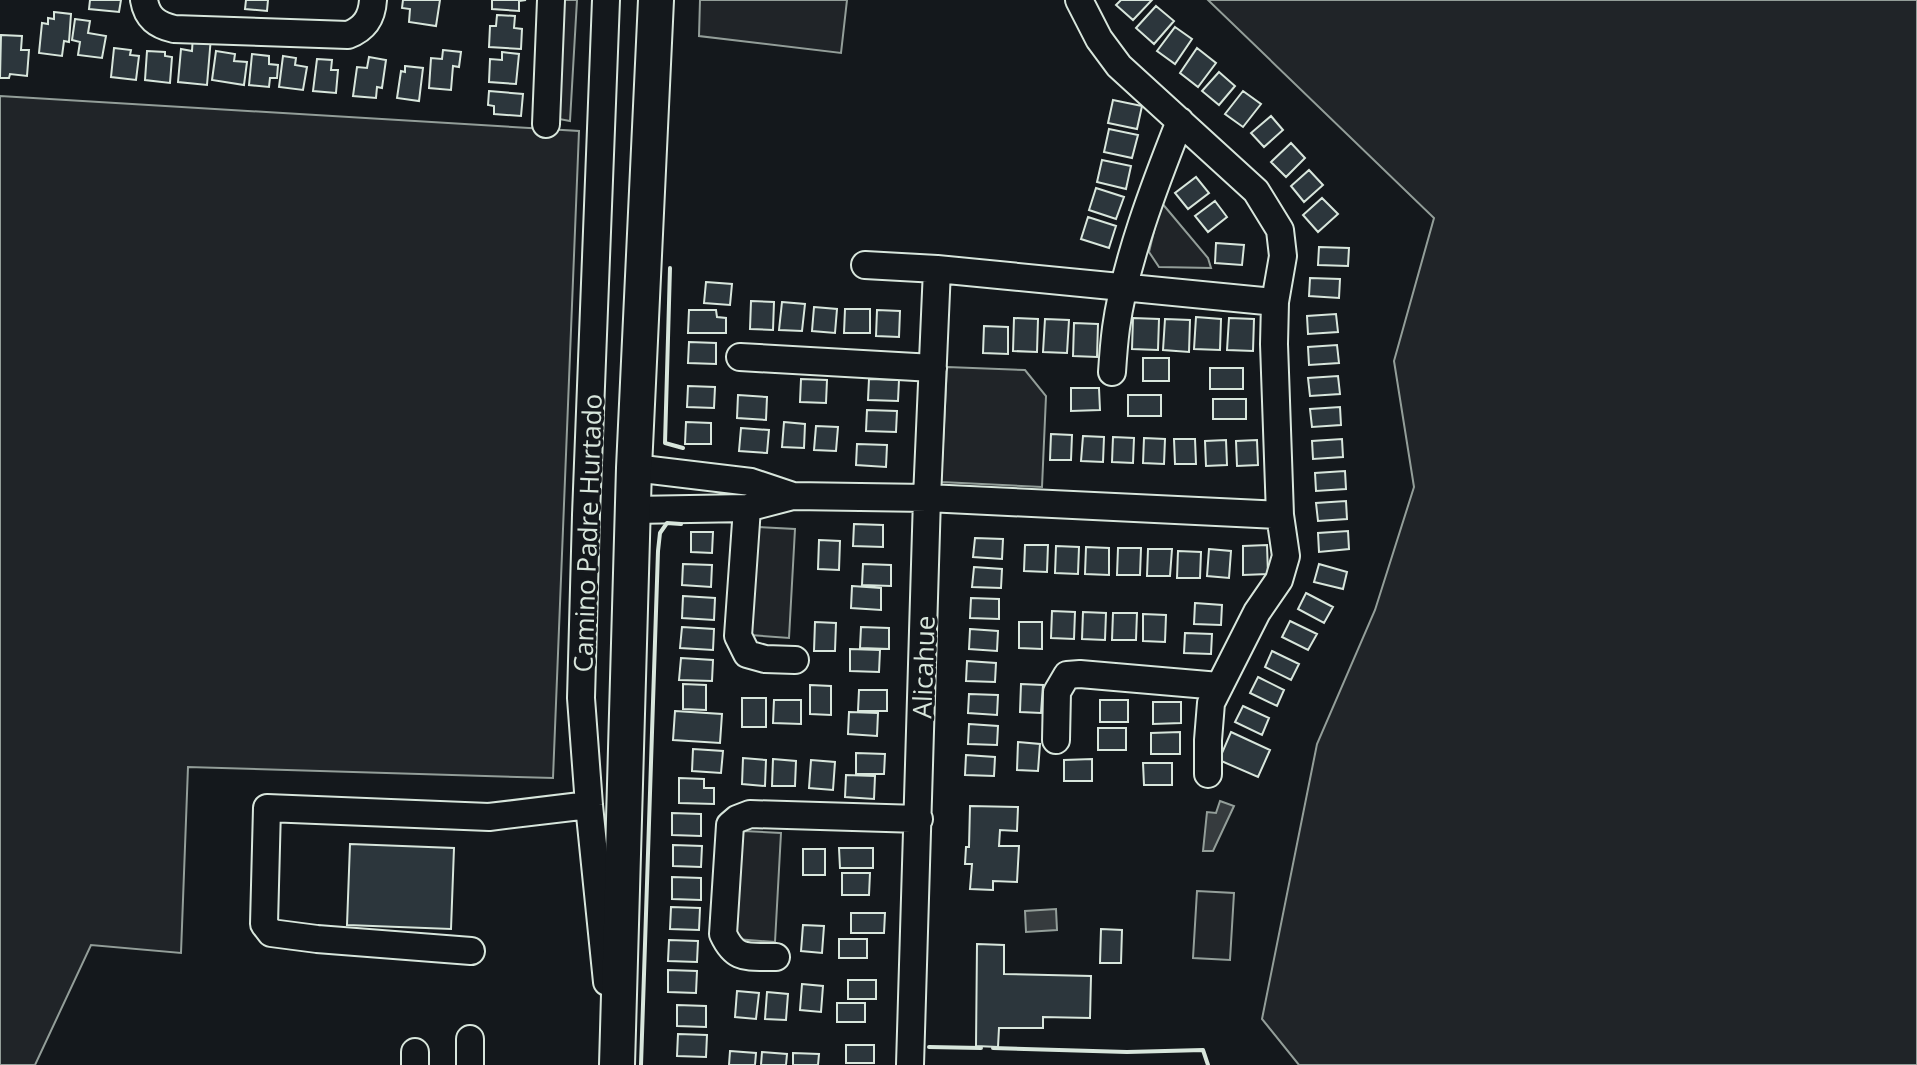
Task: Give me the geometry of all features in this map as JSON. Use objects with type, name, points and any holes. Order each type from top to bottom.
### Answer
[{"type":"main road","name":"Camino Padre Hurtado","points":[[616,1065],[634,468],[656,0]]},
{"type":"street","points":[[144,0],[151,19],[174,29],[348,35],[366,24],[373,0]]},
{"type":"street","points":[[546,124],[551,0]]},
{"type":"street","name":"Camino Padre Hurtado","points":[[606,0],[581,698],[616,1065]]},
{"type":"street","points":[[1079,0],[1099,39],[1119,66],[1256,191],[1280,230],[1283,256],[1275,302],[1274,356],[1280,515],[1286,556],[1279,580],[1257,612],[1211,703],[1208,774]]},
{"type":"street","points":[[1112,372],[1116,327],[1125,286],[1143,224],[1180,121]]},
{"type":"street","points":[[865,265],[937,269],[1275,302]]},
{"type":"street","name":"Alicahue","points":[[910,1065],[937,269]]},
{"type":"street","points":[[740,357],[933,368]]},
{"type":"street","points":[[634,468],[751,482],[793,496]]},
{"type":"street","points":[[633,510],[747,508],[793,496],[927,498],[1280,515]]},
{"type":"street","points":[[747,508],[738,636],[747,654],[765,659],[795,660]]},
{"type":"street","points":[[1056,740],[1057,692],[1067,675],[1219,686]]},
{"type":"street","points":[[471,951],[271,933],[264,924],[267,808],[489,817],[589,805]]},
{"type":"street","points":[[776,957],[741,955],[731,950],[723,934],[730,825],[750,814],[919,819]]},
{"type":"shaded area","points":[[563,0],[577,0],[570,121],[559,119]]},
{"type":"shaded area","points":[[700,0],[847,0],[841,53],[699,36]]},
{"type":"shaded area","points":[[1208,0],[1917,0],[1917,1065],[1299,1065],[1262,1019],[1317,744],[1375,610],[1414,487],[1394,361],[1434,218]]},
{"type":"shaded area","points":[[0,96],[579,131],[553,778],[188,767],[181,953],[91,945],[35,1065],[0,1065]]},
{"type":"shaded area","points":[[1161,202],[1208,258],[1211,268],[1159,267],[1149,252]]},
{"type":"shaded area","points":[[947,367],[1025,370],[1046,396],[1042,487],[941,482]]},
{"type":"shaded area","points":[[757,527],[795,529],[789,638],[750,635]]},
{"type":"shaded area","points":[[1220,801],[1234,806],[1213,851],[1203,851],[1207,812],[1216,813]]},
{"type":"shaded area","points":[[743,831],[781,833],[775,942],[736,939]]},
{"type":"shaded area","points":[[1197,891],[1234,893],[1230,960],[1193,958]]},
{"type":"shaded area","points":[[1056,909],[1057,930],[1026,932],[1025,911]]},
{"type":"building","points":[[90,0],[121,0],[119,12],[89,9]]},
{"type":"building","points":[[246,0],[268,0],[267,11],[245,9]]},
{"type":"building","points":[[403,0],[440,0],[436,26],[409,22],[410,9],[402,8]]},
{"type":"building","points":[[492,0],[526,0],[519,1],[519,11],[492,9]]},
{"type":"building","points":[[1121,0],[1152,0],[1133,20],[1116,5]]},
{"type":"building","points":[[1156,6],[1174,21],[1154,44],[1136,28]]},
{"type":"building","points":[[54,12],[71,14],[69,42],[64,41],[62,56],[39,53],[42,23],[48,24],[48,18],[54,19]]},
{"type":"building","points":[[497,15],[515,16],[514,28],[522,29],[521,49],[489,47],[490,26],[496,26]]},
{"type":"building","points":[[75,19],[90,21],[88,33],[106,36],[102,58],[78,55],[80,42],[72,40]]},
{"type":"building","points":[[1175,27],[1192,39],[1175,64],[1157,51]]},
{"type":"building","points":[[1,35],[22,36],[21,50],[29,50],[27,76],[10,74],[9,78],[0,78]]},
{"type":"building","points":[[193,35],[211,37],[207,85],[178,82],[181,49],[192,51]]},
{"type":"building","points":[[114,48],[131,50],[130,55],[139,56],[136,80],[111,77]]},
{"type":"building","points":[[1197,48],[1216,63],[1198,87],[1180,73]]},
{"type":"building","points":[[443,50],[461,52],[459,67],[453,66],[451,90],[429,88],[431,58],[442,59]]},
{"type":"building","points":[[147,51],[165,52],[165,56],[172,57],[170,83],[145,80]]},
{"type":"building","points":[[216,51],[235,54],[234,61],[247,62],[244,85],[212,80]]},
{"type":"building","points":[[502,52],[519,54],[516,84],[489,82],[490,59],[502,60]]},
{"type":"building","points":[[252,54],[269,56],[269,64],[278,65],[277,78],[270,78],[269,87],[249,85]]},
{"type":"building","points":[[283,56],[296,58],[295,65],[307,67],[303,90],[279,87]]},
{"type":"building","points":[[369,57],[386,60],[382,88],[377,87],[376,98],[353,96],[357,67],[367,68]]},
{"type":"building","points":[[317,59],[332,60],[331,70],[338,70],[336,93],[313,91]]},
{"type":"building","points":[[405,66],[423,68],[419,101],[397,98],[401,71],[405,72]]},
{"type":"building","points":[[1219,72],[1235,86],[1219,105],[1202,91]]},
{"type":"building","points":[[489,91],[523,94],[521,116],[494,114],[494,106],[488,105]]},
{"type":"building","points":[[1243,91],[1261,104],[1243,127],[1225,114]]},
{"type":"building","points":[[1113,100],[1142,106],[1137,129],[1108,123]]},
{"type":"building","points":[[1271,116],[1283,130],[1264,147],[1251,133]]},
{"type":"building","points":[[1109,129],[1138,135],[1132,158],[1104,152]]},
{"type":"building","points":[[1291,143],[1305,158],[1286,177],[1271,162]]},
{"type":"building","points":[[1102,160],[1131,166],[1126,189],[1097,182]]},
{"type":"building","points":[[1309,170],[1323,185],[1304,202],[1291,186]]},
{"type":"building","points":[[1196,177],[1209,193],[1188,209],[1175,193]]},
{"type":"building","points":[[1096,188],[1124,197],[1116,219],[1089,210]]},
{"type":"building","points":[[1322,198],[1338,214],[1318,232],[1303,215]]},
{"type":"building","points":[[1215,201],[1227,217],[1208,232],[1195,216]]},
{"type":"building","points":[[1088,217],[1116,226],[1109,248],[1081,239]]},
{"type":"building","points":[[1216,243],[1244,245],[1242,265],[1215,263]]},
{"type":"building","points":[[1319,247],[1349,248],[1348,266],[1318,265]]},
{"type":"building","points":[[1310,278],[1340,279],[1339,298],[1309,296]]},
{"type":"building","points":[[706,282],[732,284],[730,305],[704,303]]},
{"type":"building","points":[[751,301],[774,302],[773,330],[750,329]]},
{"type":"building","points":[[782,302],[805,304],[802,331],[779,330]]},
{"type":"building","points":[[814,307],[837,309],[835,333],[812,331]]},
{"type":"building","points":[[845,309],[870,309],[870,333],[844,333]]},
{"type":"building","points":[[689,310],[716,310],[717,317],[726,318],[726,333],[688,333]]},
{"type":"building","points":[[877,310],[900,311],[899,337],[876,336]]},
{"type":"building","points":[[1336,314],[1338,332],[1308,334],[1307,316]]},
{"type":"building","points":[[1196,317],[1221,319],[1220,350],[1194,349]]},
{"type":"building","points":[[1014,318],[1038,319],[1037,352],[1013,351]]},
{"type":"building","points":[[1133,318],[1159,319],[1158,350],[1132,349]]},
{"type":"building","points":[[1229,318],[1254,319],[1253,351],[1227,350]]},
{"type":"building","points":[[1045,319],[1069,320],[1067,353],[1043,352]]},
{"type":"building","points":[[1165,319],[1190,320],[1189,352],[1163,350]]},
{"type":"building","points":[[1074,323],[1098,324],[1097,357],[1073,356]]},
{"type":"building","points":[[984,326],[1008,327],[1008,354],[983,353]]},
{"type":"building","points":[[689,342],[716,343],[716,364],[688,363]]},
{"type":"building","points":[[1337,345],[1339,363],[1309,365],[1308,347]]},
{"type":"building","points":[[1143,358],[1169,358],[1169,381],[1143,381]]},
{"type":"building","points":[[1210,368],[1243,368],[1243,389],[1210,389]]},
{"type":"building","points":[[1338,376],[1340,394],[1310,396],[1308,378]]},
{"type":"building","points":[[801,379],[827,380],[826,403],[800,402]]},
{"type":"building","points":[[869,379],[899,380],[898,401],[868,400]]},
{"type":"building","points":[[688,386],[715,387],[714,408],[687,407]]},
{"type":"building","points":[[1071,388],[1099,388],[1100,410],[1071,411]]},
{"type":"building","points":[[738,395],[767,397],[766,420],[737,418]]},
{"type":"building","points":[[1128,395],[1161,395],[1161,416],[1128,416]]},
{"type":"building","points":[[1213,399],[1246,399],[1246,419],[1213,419]]},
{"type":"building","points":[[1340,407],[1341,425],[1312,427],[1310,409]]},
{"type":"building","points":[[867,410],[897,411],[896,432],[866,431]]},
{"type":"building","points":[[686,422],[711,423],[711,444],[685,444]]},
{"type":"building","points":[[784,422],[805,424],[804,448],[782,447]]},
{"type":"building","points":[[816,426],[838,427],[836,451],[814,450]]},
{"type":"building","points":[[741,428],[769,430],[767,453],[739,451]]},
{"type":"building","points":[[1051,434],[1072,435],[1071,460],[1050,460]]},
{"type":"building","points":[[1083,436],[1104,437],[1103,462],[1081,461]]},
{"type":"building","points":[[1113,437],[1134,438],[1133,463],[1112,462]]},
{"type":"building","points":[[1144,438],[1165,439],[1164,464],[1143,463]]},
{"type":"building","points":[[1174,439],[1195,439],[1196,464],[1175,464]]},
{"type":"building","points":[[1342,439],[1343,457],[1313,459],[1312,441]]},
{"type":"building","points":[[1226,440],[1227,465],[1206,466],[1205,441]]},
{"type":"building","points":[[1257,440],[1258,465],[1237,466],[1236,441]]},
{"type":"building","points":[[857,444],[887,445],[886,467],[856,465]]},
{"type":"building","points":[[1345,471],[1346,489],[1316,491],[1315,473]]},
{"type":"building","points":[[1346,501],[1347,519],[1318,521],[1316,503]]},
{"type":"building","points":[[854,524],[883,525],[883,547],[853,546]]},
{"type":"building","points":[[1348,531],[1349,549],[1319,552],[1318,533]]},
{"type":"building","points":[[691,532],[713,532],[712,553],[691,552]]},
{"type":"building","points":[[975,538],[1003,539],[1002,559],[973,557]]},
{"type":"building","points":[[819,540],[840,541],[839,570],[818,569]]},
{"type":"building","points":[[1025,545],[1048,545],[1047,572],[1024,571]]},
{"type":"building","points":[[1267,545],[1268,574],[1243,575],[1243,546]]},
{"type":"building","points":[[1056,546],[1079,547],[1078,574],[1055,573]]},
{"type":"building","points":[[1086,547],[1109,548],[1109,575],[1085,574]]},
{"type":"building","points":[[1118,548],[1141,548],[1140,575],[1117,575]]},
{"type":"building","points":[[1148,549],[1172,549],[1170,576],[1147,576]]},
{"type":"building","points":[[1209,549],[1231,551],[1229,578],[1207,576]]},
{"type":"building","points":[[1178,551],[1201,552],[1200,578],[1177,578]]},
{"type":"building","points":[[683,564],[712,565],[711,587],[682,585]]},
{"type":"building","points":[[863,564],[891,565],[891,586],[862,585]]},
{"type":"building","points":[[1319,564],[1347,572],[1343,589],[1314,582]]},
{"type":"building","points":[[974,567],[1002,569],[1001,588],[972,587]]},
{"type":"building","points":[[852,586],[881,588],[881,610],[851,608]]},
{"type":"building","points":[[1306,593],[1333,607],[1324,623],[1298,609]]},
{"type":"building","points":[[683,596],[715,598],[714,620],[682,618]]},
{"type":"building","points":[[971,598],[999,599],[999,619],[970,618]]},
{"type":"building","points":[[1195,603],[1222,605],[1221,625],[1194,624]]},
{"type":"building","points":[[1052,611],[1075,612],[1074,639],[1051,638]]},
{"type":"building","points":[[1083,612],[1106,613],[1105,640],[1082,639]]},
{"type":"building","points":[[1113,613],[1137,613],[1136,640],[1112,640]]},
{"type":"building","points":[[1143,614],[1166,615],[1165,642],[1143,641]]},
{"type":"building","points":[[1290,621],[1317,634],[1308,650],[1282,637]]},
{"type":"building","points":[[815,622],[836,623],[835,651],[814,651]]},
{"type":"building","points":[[1019,622],[1042,622],[1042,649],[1019,648]]},
{"type":"building","points":[[682,627],[714,629],[713,650],[680,648]]},
{"type":"building","points":[[861,627],[889,628],[889,649],[860,648]]},
{"type":"building","points":[[970,629],[998,631],[997,651],[969,649]]},
{"type":"building","points":[[1185,633],[1212,634],[1211,654],[1184,653]]},
{"type":"building","points":[[850,649],[880,650],[879,672],[850,671]]},
{"type":"building","points":[[1272,651],[1299,664],[1291,680],[1265,667]]},
{"type":"building","points":[[681,658],[713,660],[712,681],[679,680]]},
{"type":"building","points":[[967,661],[996,663],[995,682],[966,681]]},
{"type":"building","points":[[1258,677],[1284,690],[1277,706],[1250,693]]},
{"type":"building","points":[[683,684],[706,685],[706,710],[683,709]]},
{"type":"building","points":[[1021,684],[1043,685],[1041,713],[1020,712]]},
{"type":"building","points":[[810,685],[831,686],[831,715],[810,714]]},
{"type":"building","points":[[859,690],[887,690],[887,711],[858,711]]},
{"type":"building","points":[[969,694],[998,695],[997,715],[968,713]]},
{"type":"building","points":[[742,698],[766,698],[766,727],[742,727]]},
{"type":"building","points":[[774,700],[801,700],[801,724],[773,723]]},
{"type":"building","points":[[1100,700],[1128,700],[1128,722],[1100,722]]},
{"type":"building","points":[[1153,702],[1181,702],[1181,723],[1153,724]]},
{"type":"building","points":[[1243,706],[1269,718],[1262,735],[1235,722]]},
{"type":"building","points":[[675,711],[722,714],[720,743],[673,740]]},
{"type":"building","points":[[849,712],[878,713],[877,736],[848,734]]},
{"type":"building","points":[[969,724],[998,726],[997,745],[968,744]]},
{"type":"building","points":[[1098,728],[1126,728],[1126,750],[1098,750]]},
{"type":"building","points":[[1180,732],[1180,754],[1151,754],[1151,733]]},
{"type":"building","points":[[1231,732],[1270,750],[1258,777],[1219,760]]},
{"type":"building","points":[[1018,742],[1040,744],[1038,771],[1017,770]]},
{"type":"building","points":[[693,749],[723,751],[721,773],[692,771]]},
{"type":"building","points":[[856,753],[885,754],[884,774],[856,774]]},
{"type":"building","points":[[966,755],[995,757],[994,776],[965,775]]},
{"type":"building","points":[[743,758],[766,760],[765,786],[742,784]]},
{"type":"building","points":[[773,759],[796,761],[795,786],[772,786]]},
{"type":"building","points":[[1092,759],[1092,781],[1064,781],[1064,760]]},
{"type":"building","points":[[811,760],[835,762],[833,790],[809,788]]},
{"type":"building","points":[[1143,763],[1172,763],[1172,785],[1144,785]]},
{"type":"building","points":[[846,775],[875,776],[874,799],[845,797]]},
{"type":"building","points":[[679,778],[704,779],[704,788],[714,788],[714,804],[679,803]]},
{"type":"building","points":[[970,806],[1018,807],[1017,831],[1000,830],[999,846],[1019,846],[1017,882],[993,881],[993,890],[970,889],[972,864],[965,864],[966,847],[969,847]]},
{"type":"building","points":[[672,813],[701,814],[701,836],[672,835]]},
{"type":"building","points":[[350,844],[454,848],[451,929],[347,925]]},
{"type":"building","points":[[673,845],[702,846],[701,867],[673,866]]},
{"type":"building","points":[[839,848],[873,848],[873,868],[840,868]]},
{"type":"building","points":[[803,849],[825,849],[825,875],[803,875]]},
{"type":"building","points":[[842,873],[870,873],[869,895],[842,895]]},
{"type":"building","points":[[672,877],[701,878],[701,900],[672,899]]},
{"type":"building","points":[[671,907],[700,908],[699,930],[670,929]]},
{"type":"building","points":[[851,913],[885,913],[884,933],[851,933]]},
{"type":"building","points":[[803,925],[824,926],[822,953],[801,951]]},
{"type":"building","points":[[1101,929],[1122,930],[1121,963],[1100,963]]},
{"type":"building","points":[[839,939],[867,939],[867,958],[839,958]]},
{"type":"building","points":[[669,940],[698,941],[697,962],[668,961]]},
{"type":"building","points":[[977,944],[1004,945],[1004,974],[1091,976],[1090,1018],[1043,1017],[1043,1028],[999,1028],[998,1047],[976,1046]]},
{"type":"building","points":[[668,970],[697,971],[696,993],[668,992]]},
{"type":"building","points":[[848,980],[876,980],[876,999],[848,999]]},
{"type":"building","points":[[802,984],[823,986],[821,1012],[800,1010]]},
{"type":"building","points":[[737,991],[759,993],[756,1019],[735,1017]]},
{"type":"building","points":[[767,992],[788,994],[786,1020],[765,1019]]},
{"type":"building","points":[[837,1003],[865,1003],[865,1022],[837,1022]]},
{"type":"building","points":[[677,1005],[706,1006],[706,1027],[677,1026]]},
{"type":"building","points":[[678,1034],[707,1035],[706,1057],[677,1056]]},
{"type":"building","points":[[846,1045],[874,1045],[874,1063],[846,1063]]},
{"type":"building","points":[[730,1051],[756,1053],[755,1065],[729,1065]]},
{"type":"building","points":[[762,1052],[787,1054],[786,1065],[761,1065]]},
{"type":"building","points":[[793,1053],[819,1054],[818,1065],[793,1065]]},
{"type":"wall","points":[[670,268],[665,443],[683,448]]},
{"type":"wall","points":[[641,1065],[658,551],[660,533],[667,523],[681,524]]},
{"type":"wall","points":[[929,1047],[981,1048]]},
{"type":"wall","points":[[993,1048],[1127,1052],[1203,1050],[1208,1065]]}]
